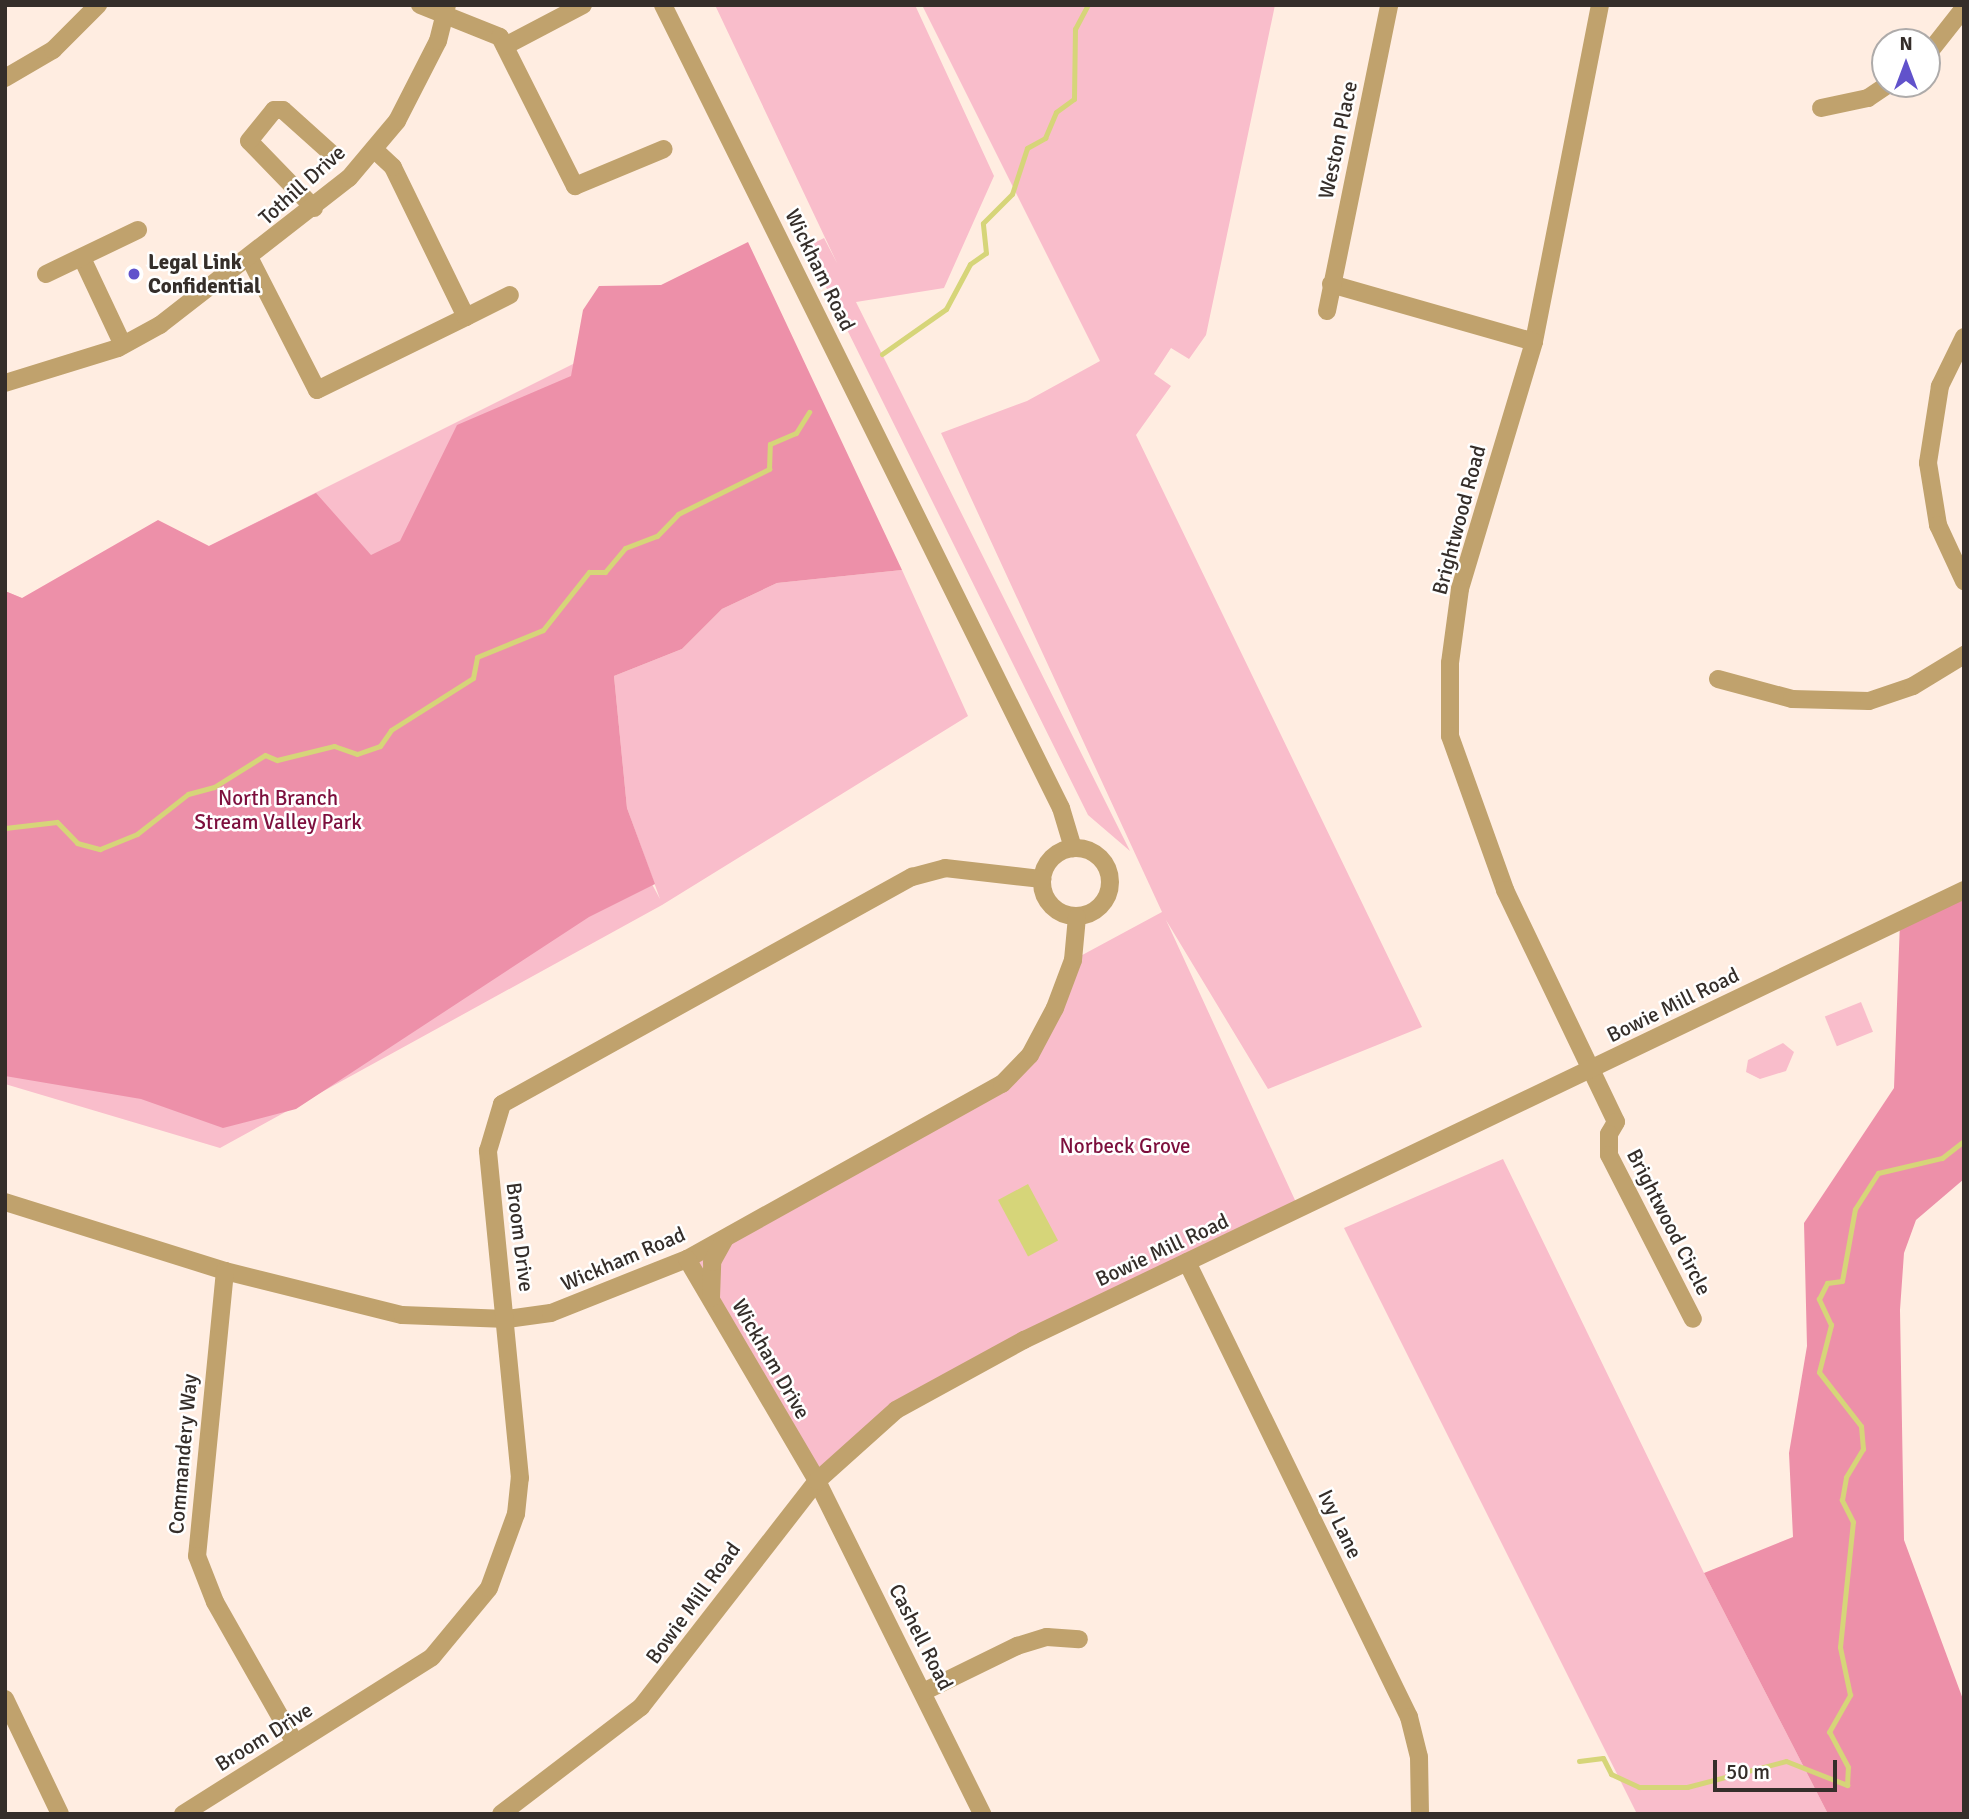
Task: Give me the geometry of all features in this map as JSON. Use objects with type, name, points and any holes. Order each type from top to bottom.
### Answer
[{"type":"street","points":[[5,78],[53,50],[98,5]]},
{"type":"street","points":[[420,5],[446,9],[487,28],[505,46],[575,186],[664,149]]},
{"type":"street","points":[[505,46],[583,5]]},
{"type":"street","name":"Wickham Road","points":[[663,5],[936,555],[958,584],[955,595],[1061,808],[1073,848]]},
{"type":"street","name":"Weston Place","points":[[1327,312],[1389,5]]},
{"type":"street","name":"Brightwood Road","points":[[1591,1070],[1504,890],[1450,736],[1450,663],[1460,589],[1534,342],[1600,5]]},
{"type":"street","points":[[1941,37],[1964,8]]},
{"type":"street","name":"Tothill Drive","points":[[5,383],[123,345],[250,260],[314,208],[374,149],[417,85],[446,9]]},
{"type":"street","points":[[1821,108],[1871,96]]},
{"type":"street","points":[[314,208],[249,141],[274,110],[283,110],[332,154]]},
{"type":"street","points":[[374,149],[393,167],[466,317]]},
{"type":"street","points":[[46,274],[138,230]]},
{"type":"street","points":[[82,258],[123,345]]},
{"type":"street","points":[[250,260],[317,390],[510,295]]},
{"type":"street","points":[[1331,284],[1534,342]]},
{"type":"street","points":[[1964,337],[1940,386],[1928,463],[1938,525],[1964,581]]},
{"type":"street","points":[[1718,679],[1792,699],[1869,701],[1913,686],[1964,655]]},
{"type":"street","points":[[1073,848],[1103,860],[1111,881],[1097,909],[1077,917],[1051,906],[1042,879],[1056,855],[1073,848]]},
{"type":"street","name":"Broom Drive","points":[[183,1814],[432,1657],[489,1588],[516,1514],[520,1478],[507,1319],[488,1152],[502,1104],[912,877],[945,868],[1042,879]]},
{"type":"street","name":"Bowie Mill Road","points":[[501,1814],[641,1707],[817,1481],[866,1433],[937,1385],[1187,1262],[1964,890]]},
{"type":"street","name":"Wickham Road","points":[[5,1202],[225,1271],[402,1315],[507,1319],[584,1303],[687,1259],[1002,1084],[1030,1055],[1055,1008],[1073,960],[1077,917]]},
{"type":"street","name":"Brightwood Circle","points":[[1591,1070],[1616,1122],[1606,1144],[1609,1155],[1693,1319]]},
{"type":"street","points":[[711,1301],[712,1262],[725,1239]]},
{"type":"street","name":"Wickham Drive","points":[[687,1259],[817,1481]]},
{"type":"street","name":"Ivy Lane","points":[[1187,1262],[1409,1717],[1419,1757],[1420,1814]]},
{"type":"street","name":"Commandery Way","points":[[225,1271],[197,1556],[215,1602],[295,1743]]},
{"type":"street","name":"Cashell Road","points":[[817,1481],[982,1814]]},
{"type":"street","points":[[923,1692],[1017,1646],[1047,1637],[1079,1639]]},
{"type":"street","points":[[5,1699],[60,1814]]},
{"type":"green space","points":[[715,5],[915,5],[994,176],[944,288],[856,302],[1130,851],[1088,815],[806,247],[824,238],[837,263]]},
{"type":"green space","name":"Norbeck Grove","points":[[922,5],[1275,5],[1206,335],[1189,359],[1171,348],[1154,374],[1171,386],[1136,435],[1422,1027],[1268,1089],[1166,920],[1300,1211],[937,1385],[817,1481],[687,1259],[971,1106],[1030,1055],[1073,960],[1162,912],[941,433],[1027,401],[1100,361]]},
{"type":"green space","name":"North Branch Stream Valley Park","points":[[748,242],[902,570],[777,583],[722,609],[682,649],[614,676],[627,808],[655,884],[589,917],[296,1109],[223,1128],[141,1099],[5,1076],[5,591],[22,598],[158,520],[209,546],[316,493],[371,555],[400,541],[457,425],[571,376],[583,310],[599,286],[661,285]]},
{"type":"green space","name":"North Branch Stream Valley Park","points":[[759,271],[546,689],[660,899],[627,808],[614,676],[682,649],[722,609],[777,583],[902,570],[968,716],[662,905],[220,1148],[5,1084],[5,591],[67,617]]},
{"type":"green space","points":[[1964,890],[1964,1179],[1916,1220],[1904,1253],[1900,1310],[1904,1540],[1964,1702],[1964,1814],[1828,1814],[1704,1573],[1793,1537],[1789,1453],[1807,1346],[1804,1223],[1894,1088],[1900,921]]},
{"type":"green space","points":[[1861,1002],[1873,1032],[1837,1046],[1825,1017]]},
{"type":"green space","points":[[1783,1043],[1794,1052],[1786,1071],[1760,1079],[1746,1072],[1748,1060]]},
{"type":"green space","points":[[1503,1159],[1704,1573],[1828,1814],[1637,1814],[1344,1228]]},
{"type":"shaded area","points":[[1028,1184],[1058,1241],[1028,1256],[998,1200]]},
{"type":"waterway","points":[[882,354],[946,309],[970,264],[986,253],[983,223],[1012,194],[1027,148],[1045,138],[1056,112],[1074,99],[1075,29],[1088,5]]},
{"type":"waterway","points":[[5,828],[57,822],[77,843],[100,849],[137,834],[188,794],[214,787],[265,755],[277,760],[334,746],[357,754],[380,746],[391,730],[473,678],[477,657],[543,630],[589,572],[605,572],[625,548],[657,536],[678,514],[769,469],[770,444],[796,433],[809,412]]},
{"type":"waterway","points":[[1579,1761],[1603,1758],[1611,1774],[1639,1787],[1687,1787],[1786,1761],[1847,1785],[1848,1767],[1829,1732],[1850,1695],[1840,1647],[1853,1522],[1842,1500],[1846,1477],[1863,1449],[1861,1426],[1819,1372],[1831,1325],[1819,1299],[1827,1283],[1842,1281],[1855,1209],[1878,1173],[1942,1158],[1964,1141]]},
{"type":"place","name":"Legal Link Confidential","points":[[134,274]]}]
